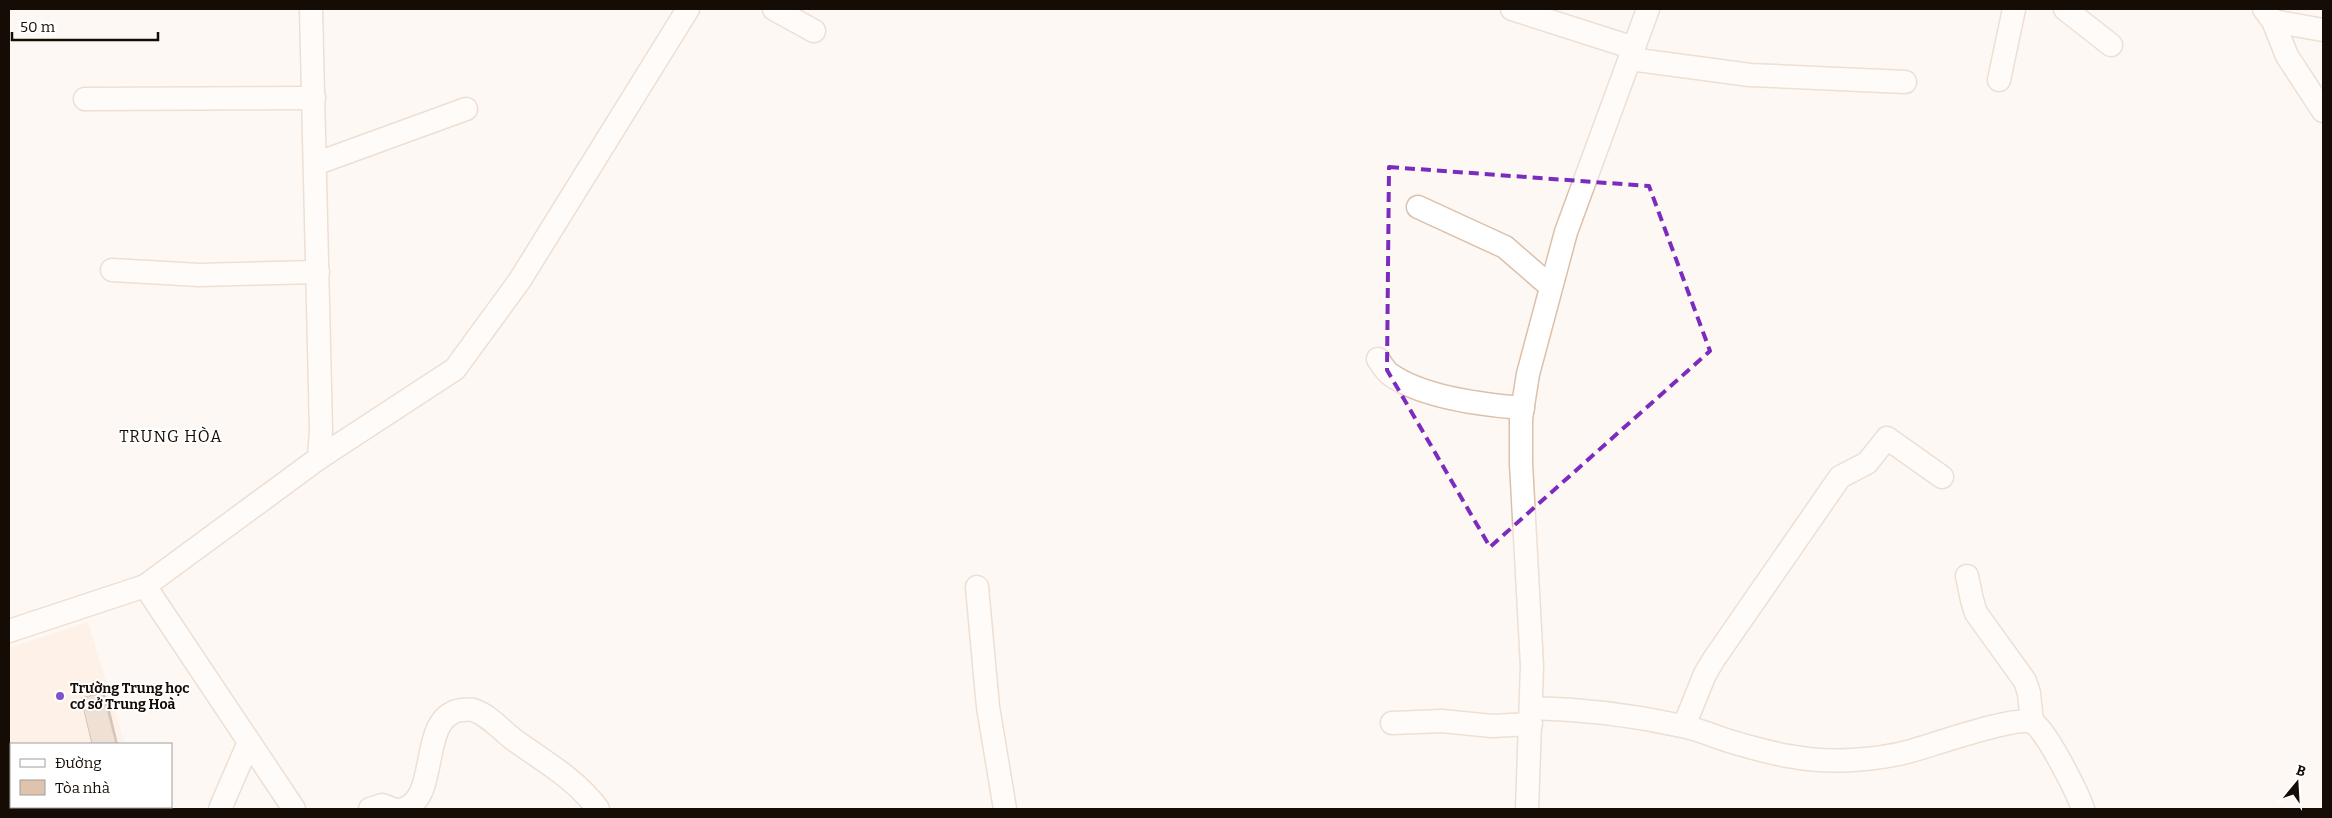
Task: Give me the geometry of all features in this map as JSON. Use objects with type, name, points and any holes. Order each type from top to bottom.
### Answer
[{"type":"street","points":[[311,9],[321,431],[319,458]]},
{"type":"street","points":[[9,632],[145,586],[319,458],[455,369],[520,280],[688,9]]},
{"type":"street","points":[[774,9],[814,31]]},
{"type":"street","points":[[1512,9],[1632,53],[1750,75],[1905,82]]},
{"type":"street","points":[[1527,809],[1532,716],[1532,666],[1521,463],[1523,408],[1528,374],[1566,232],[1648,9]]},
{"type":"street","points":[[1999,80],[2014,9]]},
{"type":"street","points":[[2065,9],[2111,45]]},
{"type":"street","points":[[2268,15],[2323,30]]},
{"type":"street","points":[[2268,15],[2288,56],[2323,111]]},
{"type":"street","points":[[85,99],[314,98]]},
{"type":"street","points":[[315,164],[466,109]]},
{"type":"street","points":[[1418,207],[1504,247],[1551,288]]},
{"type":"street","points":[[112,270],[199,275],[318,272]]},
{"type":"street","points":[[1378,359],[1388,373],[1403,382],[1441,395],[1500,406],[1523,408]]},
{"type":"street","points":[[1684,726],[1705,674],[1714,659],[1840,477],[1867,463],[1887,438],[1942,477]]},
{"type":"street","points":[[1968,576],[1976,613],[2025,681],[2029,692],[2032,722]]},
{"type":"street","points":[[145,586],[294,809]]},
{"type":"street","points":[[977,587],[988,707],[1005,809]]},
{"type":"street","points":[[403,809],[409,807],[423,787],[441,723],[453,712],[471,709],[488,718],[572,780],[598,809]]},
{"type":"street","points":[[1392,723],[1442,722],[1492,726],[1532,716],[1584,710],[1684,726],[1780,755],[1810,760],[1852,760],[1910,752],[1959,735],[2020,722],[2032,722],[2040,728],[2067,774],[2083,809]]},
{"type":"street","points":[[220,809],[249,742]]},
{"type":"street","points":[[370,809],[382,805],[393,809]]},
{"type":"highlighted area","points":[[1389,167],[1649,186],[1710,351],[1490,547],[1387,370]]},
{"type":"shaded area","name":"Trường Trung học cơ sở Trung Hoà","points":[[88,622],[125,743],[10,743],[10,808],[76,808],[9,809],[9,648]]},
{"type":"building","points":[[103,693],[116,743],[92,743],[81,698]]},
{"type":"building","points":[[12,808],[38,808],[33,809]]},
{"type":"place","name":"Trường Trung học cơ sở Trung Hoà","points":[[60,696]]},
{"type":"district","name":"TRUNG HÒA","points":[[171,436]]}]
